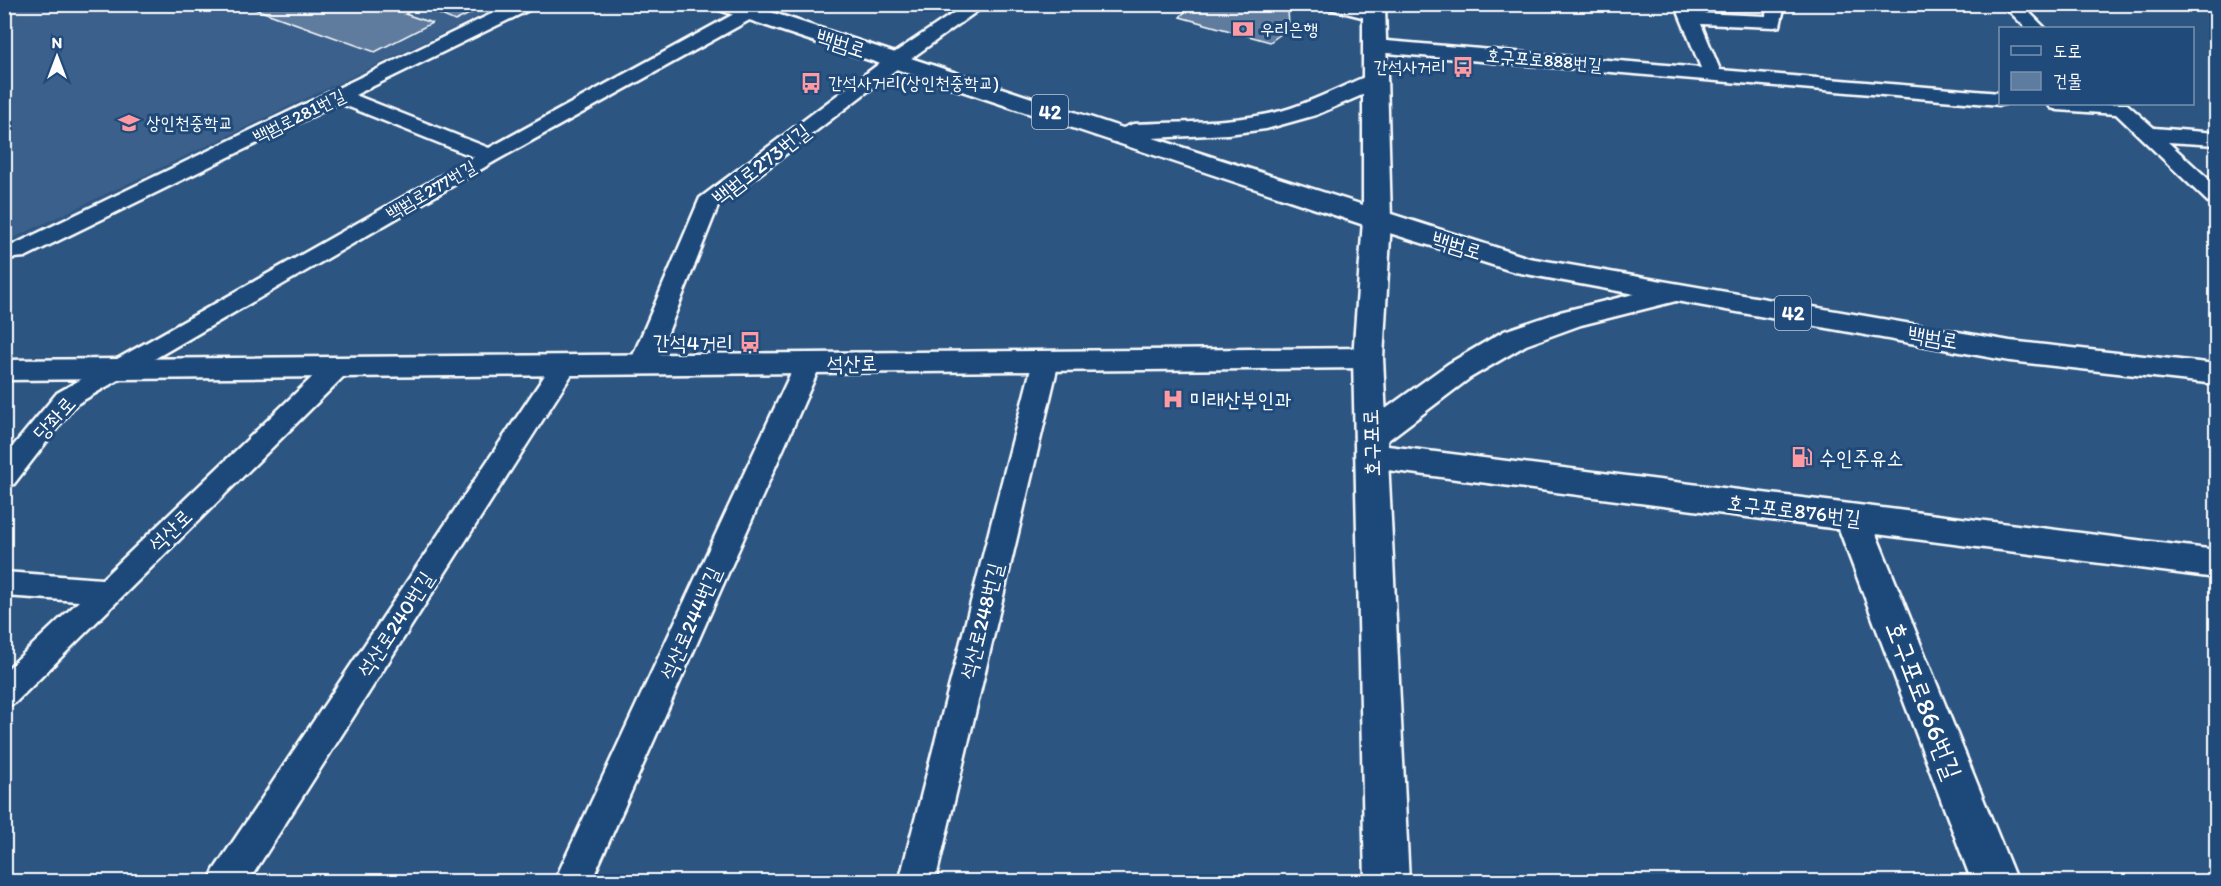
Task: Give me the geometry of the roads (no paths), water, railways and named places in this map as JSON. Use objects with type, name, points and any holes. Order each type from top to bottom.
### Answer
[{"type":"main road","name":"백범로","points":[[724,4],[1377,220],[1525,266],[2010,351],[2217,374]]},
{"type":"main road","name":"호구포로","points":[[1374,10],[1377,220],[1368,358],[1387,882]]},
{"type":"main road","points":[[1107,131],[1220,129],[1271,120],[1287,116],[1375,81]]},
{"type":"main road","points":[[1371,446],[1475,360],[1514,339],[1559,321],[1677,293]]},
{"type":"main road","name":"석산로","points":[[4,370],[1368,358]]},
{"type":"main road","name":"호구포로876번길","points":[[1371,446],[1852,518],[2217,564]]},
{"type":"main road","name":"호구포로866번길","points":[[1852,518],[1995,882]]},
{"type":"lane","name":"백범로281번길","points":[[4,252],[17,252],[527,4]]},
{"type":"lane","name":"백범로273번길","points":[[642,365],[708,203],[895,61],[980,4]]},
{"type":"lane","points":[[1332,4],[1374,10]]},
{"type":"lane","points":[[1713,75],[1687,11],[1774,22],[1776,4]]},
{"type":"lane","points":[[2010,4],[2035,27]]},
{"type":"lane","name":"백범로277번길","points":[[114,370],[490,156],[749,13]]},
{"type":"lane","name":"호구포로888번길","points":[[1375,46],[1999,99]]},
{"type":"lane","points":[[340,96],[490,156]]},
{"type":"lane","points":[[2088,105],[2119,106],[2217,197]]},
{"type":"lane","points":[[2149,134],[2217,139]]},
{"type":"lane","name":"석산로248번길","points":[[917,882],[1046,361]]},
{"type":"lane","name":"석산로244번길","points":[[572,882],[808,364]]},
{"type":"lane","name":"석산로240번길","points":[[227,882],[564,366]]},
{"type":"lane","name":"석산로","points":[[4,693],[337,368]]},
{"type":"lane","name":"당좌로","points":[[4,477],[66,399],[114,370]]},
{"type":"lane","points":[[4,584],[108,591]]},
{"type":"place","name":"우리은행","points":[[1243,29]]},
{"type":"place","name":"간석사거리","points":[[1463,67]]},
{"type":"place","name":"간석사거리(상인천중학교)","points":[[811,83]]},
{"type":"place","name":"상인천중학교","points":[[129,123]]},
{"type":"place","name":"간석4거리","points":[[750,342]]},
{"type":"place","name":"미래산부인과","points":[[1173,399]]},
{"type":"place","name":"수인주유소","points":[[1802,457]]}]
